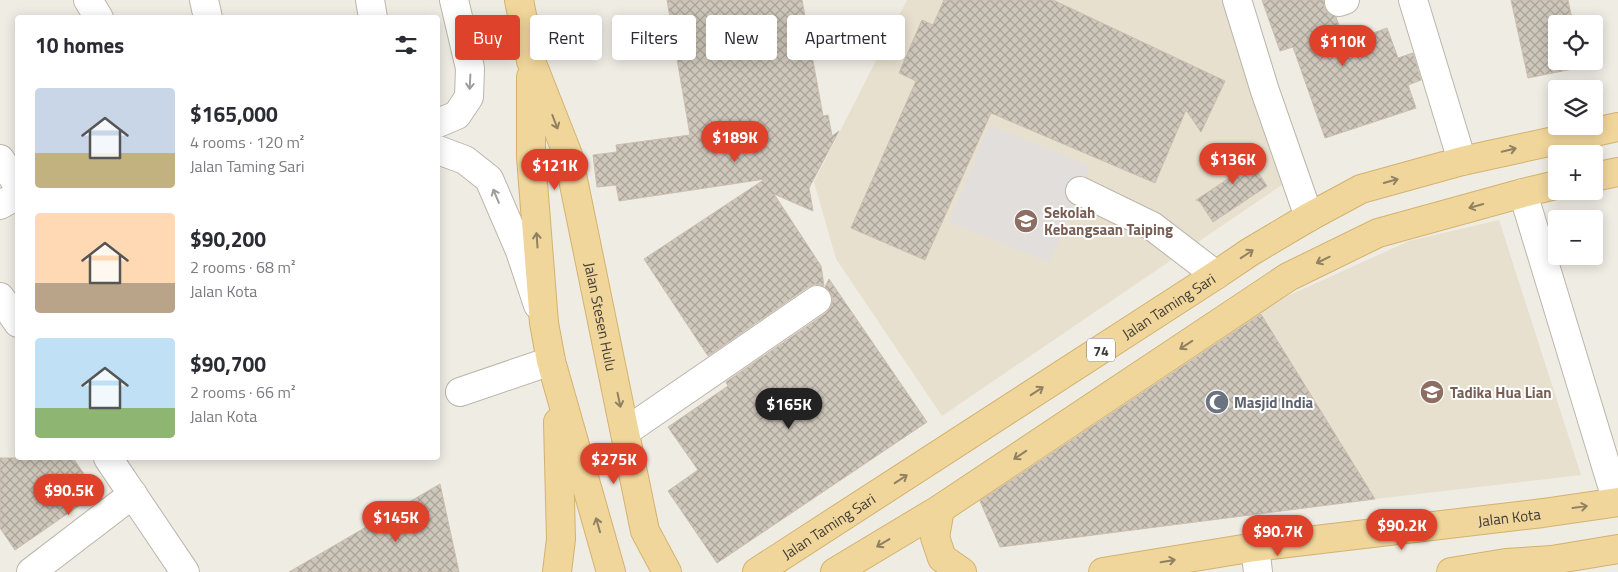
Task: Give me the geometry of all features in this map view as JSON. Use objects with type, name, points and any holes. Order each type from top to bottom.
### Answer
[{"type":"main road","name":"Jalan Stesen Hulu","points":[[518,0],[531,61],[568,155],[645,531],[667,572]]},
{"type":"main road","name":"Jalan Stesen Hulu","points":[[531,61],[531,157],[544,323],[554,372],[611,572]]},
{"type":"main road","name":"Jalan Taming Sari","points":[[757,572],[1250,252],[1361,189],[1462,161],[1618,127]]},
{"type":"main road","points":[[1603,175],[1618,172]]},
{"type":"main road","points":[[835,572],[940,509],[1288,277],[1378,233],[1548,187]]},
{"type":"main road","points":[[554,372],[561,539],[557,572]]},
{"type":"main road","name":"Jalan Kota","points":[[1103,572],[1256,559],[1618,502]]},
{"type":"main road","points":[[940,509],[935,537],[942,558],[962,572]]},
{"type":"main road","points":[[1451,572],[1507,568],[1618,549]]},
{"type":"street","points":[[88,0],[97,15]]},
{"type":"street","points":[[204,0],[207,15]]},
{"type":"street","points":[[370,0],[372,15]]},
{"type":"street","points":[[440,122],[457,115],[469,97],[470,68],[454,0]]},
{"type":"street","points":[[1237,0],[1265,91],[1309,217]]},
{"type":"street","points":[[1413,0],[1462,161]]},
{"type":"street","points":[[440,151],[465,160],[489,179],[520,252],[544,323]]},
{"type":"street","points":[[0,159],[15,180]]},
{"type":"street","points":[[1080,191],[1152,226],[1216,275]]},
{"type":"street","points":[[1523,193],[1618,502]]},
{"type":"street","points":[[0,205],[15,197]]},
{"type":"street","points":[[0,297],[15,319]]},
{"type":"street","points":[[625,432],[817,300]]},
{"type":"street","points":[[460,392],[554,372]]},
{"type":"street","points":[[109,460],[185,572]]},
{"type":"street","points":[[31,572],[132,494]]},
{"type":"shaded area","name":"Sekolah Kebangsaan Taiping","points":[[907,0],[1234,0],[1295,176],[942,416],[836,259],[814,182],[876,60],[905,60],[905,15],[899,15]]},
{"type":"shaded area","points":[[989,125],[1090,166],[1050,263],[949,222]]},
{"type":"shaded area","name":"Tadika Hua Lian","points":[[1499,220],[1581,475],[1375,499],[1259,309],[1409,241]]},
{"type":"building","points":[[667,0],[802,0],[805,15],[787,15],[787,60],[813,60],[823,116],[828,115],[832,136],[839,131],[809,188],[813,211],[774,194],[821,266],[824,286],[816,284],[808,287],[708,356],[644,259],[765,179],[619,201],[616,185],[597,187],[593,155],[617,152],[616,145],[690,135],[677,60],[696,60],[696,15],[670,15]]},
{"type":"building","points":[[944,0],[1053,0],[1225,81],[1201,132],[1186,110],[1155,183],[991,113],[925,260],[851,228],[916,81],[899,73],[922,20],[933,25]]},
{"type":"building","points":[[1262,0],[1324,0],[1324,7],[1328,13],[1336,17],[1345,43],[1387,28],[1398,58],[1413,53],[1421,80],[1408,85],[1416,108],[1325,138],[1293,47],[1280,51]]},
{"type":"building","points":[[1511,0],[1568,0],[1571,15],[1548,15],[1548,70],[1567,70],[1528,78]]},
{"type":"building","points":[[1239,144],[1267,186],[1213,222],[1200,202],[1196,200],[1231,177],[1218,158]]},
{"type":"building","points":[[829,279],[927,422],[717,563],[668,491],[698,470],[668,427],[728,386],[726,382],[826,313],[831,307],[833,299],[825,287]]},
{"type":"building","name":"Masjid India","points":[[1261,314],[1375,499],[1000,547],[980,501]]},
{"type":"building","points":[[0,458],[15,458],[15,460],[74,460],[84,474],[80,505],[15,550],[0,528]]},
{"type":"building","points":[[440,484],[459,572],[289,572]]},
{"type":"place","name":"Sekolah Kebangsaan Taiping","points":[[1026,221]]},
{"type":"place","name":"Tadika Hua Lian","points":[[1432,392]]},
{"type":"place","name":"Masjid India","points":[[1217,402]]}]
